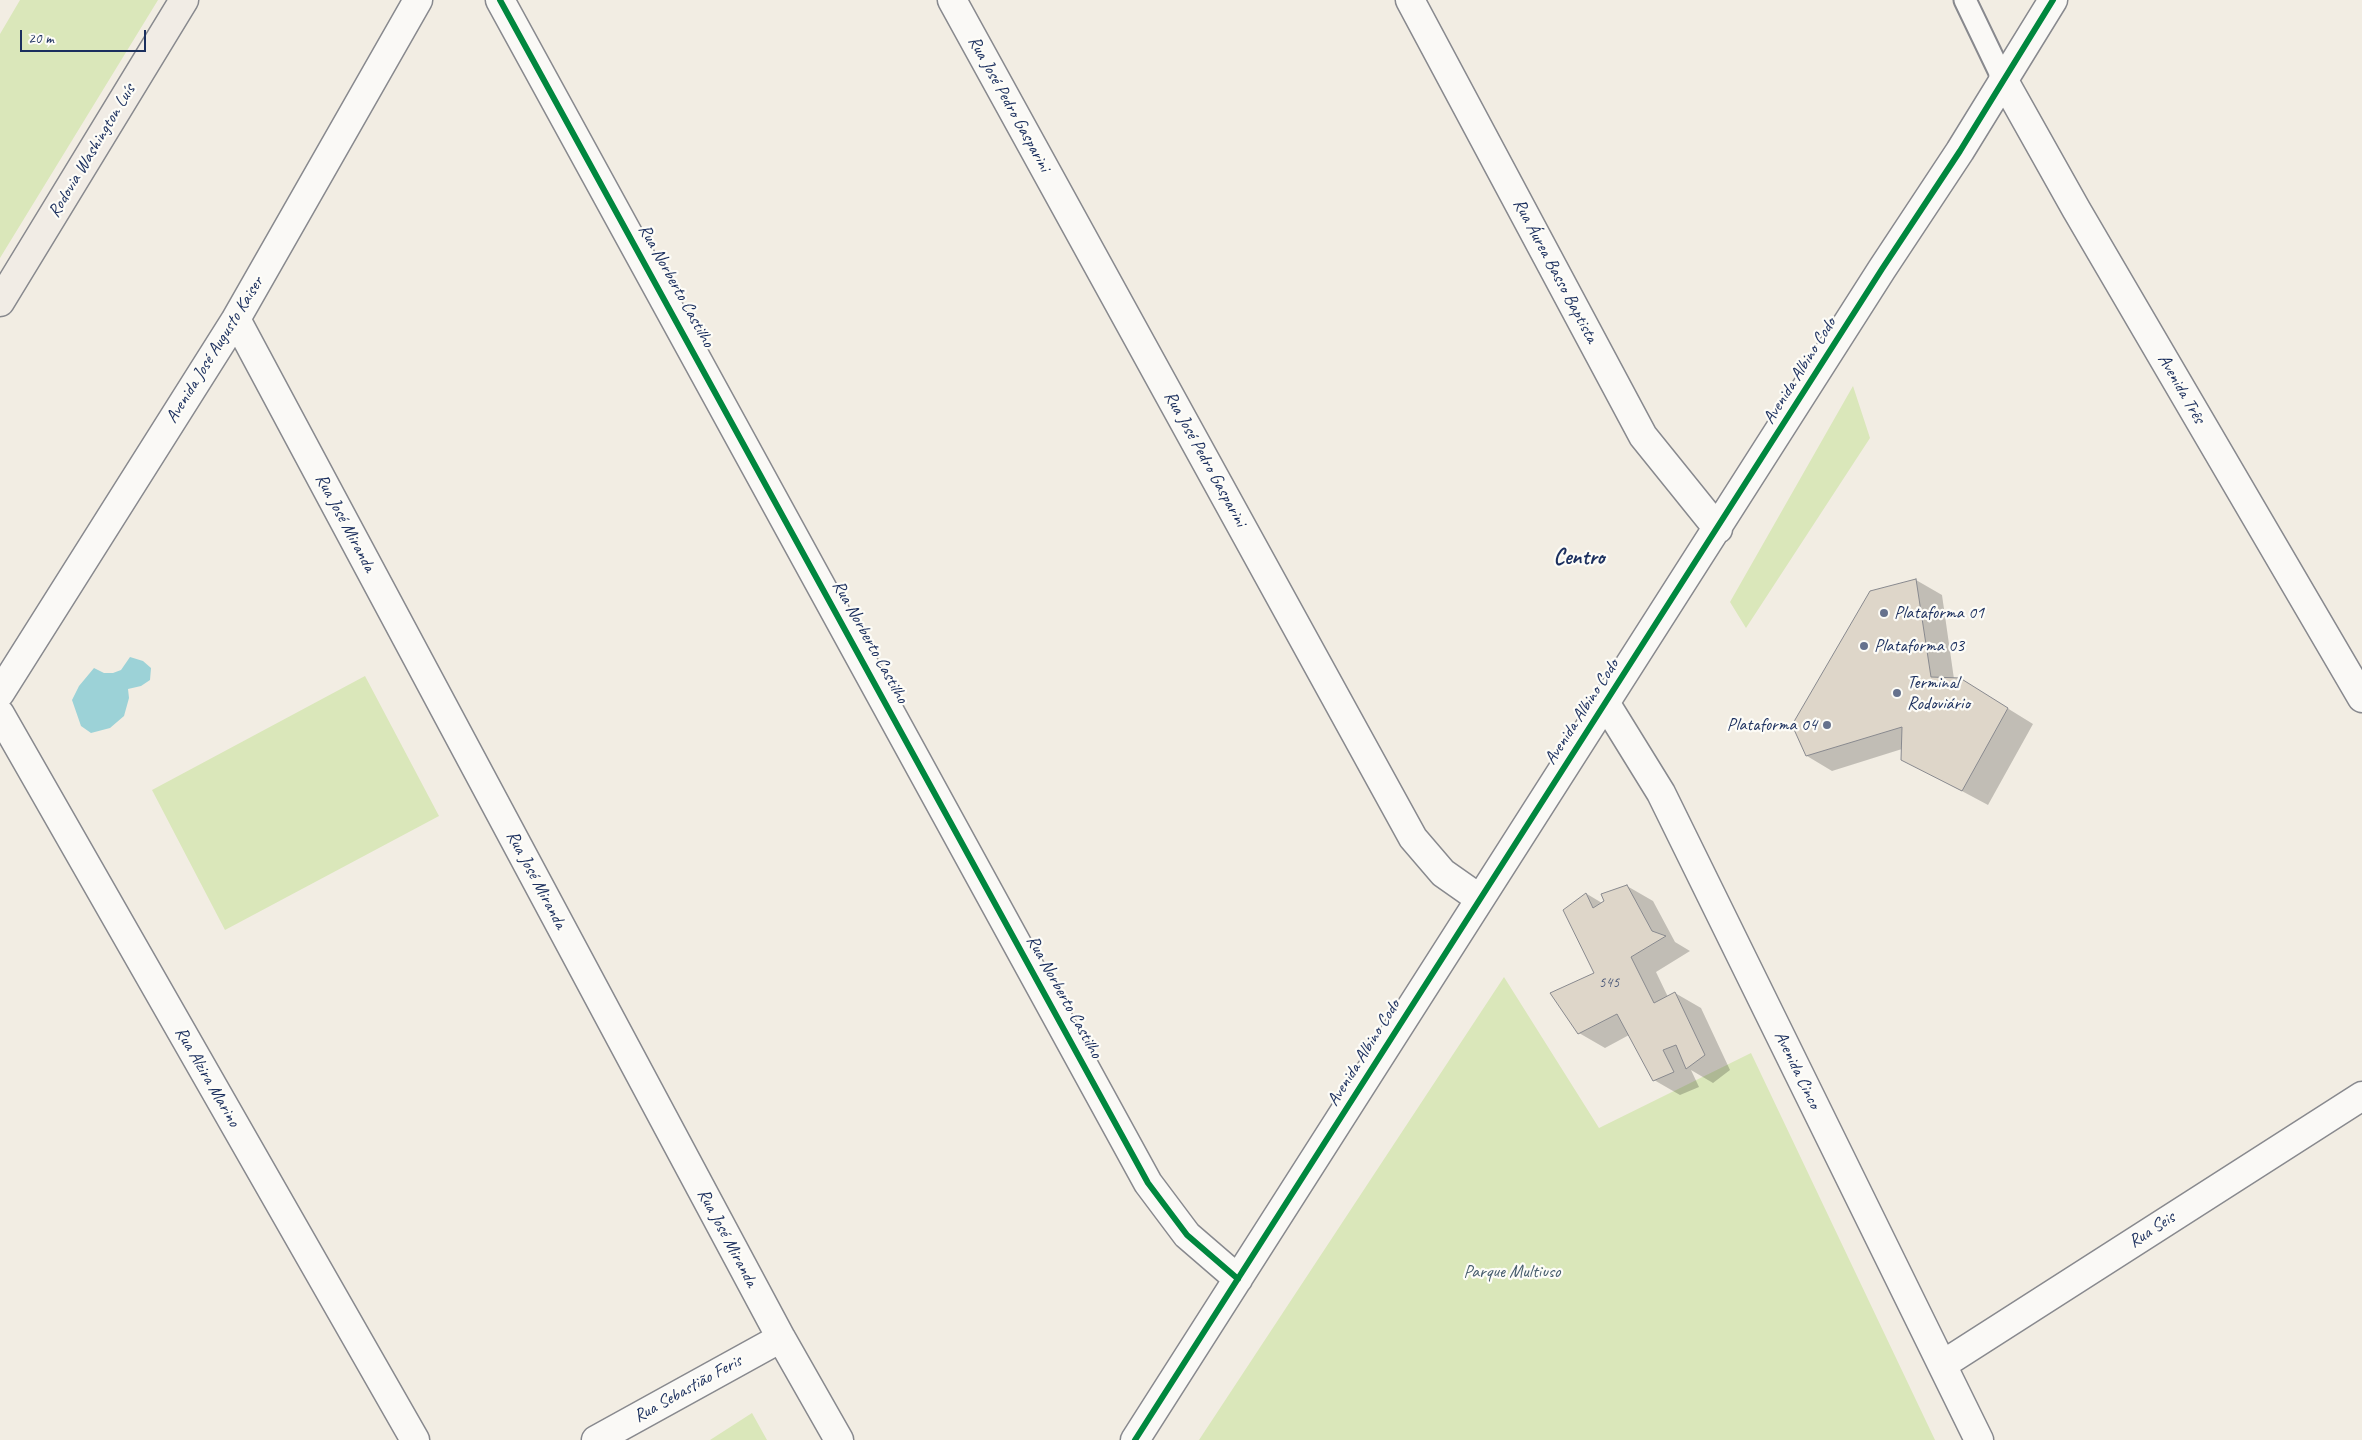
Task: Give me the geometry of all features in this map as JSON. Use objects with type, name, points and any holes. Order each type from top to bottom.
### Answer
[{"type":"highway","name":"Rodovia Washington Luís","points":[[0,302],[184,0]]},
{"type":"street","name":"Avenida José Augusto Kaiser","points":[[0,693],[236,319],[418,0]]},
{"type":"street","name":"Rua Norberto Castilho","points":[[500,0],[509,12],[1148,1183],[1187,1235],[1238,1279]]},
{"type":"street","name":"Rua José Pedro Gasparini","points":[[952,0],[1413,838],[1443,872],[1480,899]]},
{"type":"street","name":"Rua Áurea Basso Baptista","points":[[1410,0],[1644,436],[1718,530]]},
{"type":"street","name":"Avenida Albino Codo","points":[[1135,1440],[1718,530],[1867,292],[1960,151],[2053,0]]},
{"type":"street","name":"Avenida Três","points":[[2003,79],[2076,209],[2362,698]]},
{"type":"street","name":"Rua José Miranda","points":[[236,319],[781,1338],[839,1440]]},
{"type":"street","name":"Avenida Cinco","points":[[1606,704],[1661,793],[1978,1440]]},
{"type":"street","name":"Rua Alzira Marino","points":[[0,714],[415,1440]]},
{"type":"street","name":"Rua Seis","points":[[1942,1365],[2362,1096]]},
{"type":"street","name":"Rua Sebastião Feris","points":[[596,1440],[781,1338]]},
{"type":"lane","points":[[1965,0],[2003,79]]},
{"type":"green space","points":[[20,0],[158,0],[0,258],[0,34]]},
{"type":"green space","points":[[1853,386],[1870,438],[1746,628],[1730,602]]},
{"type":"green space","points":[[365,676],[439,816],[225,930],[152,790]]},
{"type":"green space","name":"Parque Multiuso","points":[[1504,977],[1599,1128],[1751,1053],[1935,1440],[1199,1440]]},
{"type":"green space","points":[[752,1413],[767,1440],[710,1440]]},
{"type":"water","points":[[130,657],[143,661],[151,668],[150,680],[141,686],[128,689],[129,698],[124,716],[110,728],[91,733],[81,726],[72,700],[79,686],[94,668],[104,673],[113,673],[121,670]]},
{"type":"building","name":"Terminal Rodoviário","points":[[1916,579],[1931,677],[1960,678],[2008,708],[1962,791],[1901,760],[1902,727],[1806,756],[1792,725],[1870,591]]},
{"type":"building","points":[[1627,885],[1652,931],[1666,936],[1631,957],[1654,1003],[1675,992],[1705,1055],[1686,1069],[1676,1045],[1663,1050],[1674,1072],[1653,1081],[1617,1014],[1578,1034],[1550,993],[1594,973],[1563,910],[1586,893],[1593,908],[1604,901],[1601,894]]},
{"type":"cycle path","points":[[500,0],[1148,1183],[1187,1235],[1238,1279]]},
{"type":"cycle path","points":[[1135,1440],[1882,269],[1960,151],[2053,0]]},
{"type":"place","name":"Plataforma 01","points":[[1884,613]]},
{"type":"place","name":"Plataforma 03","points":[[1864,646]]},
{"type":"place","name":"Terminal Rodoviário","points":[[1897,693]]},
{"type":"place","name":"Plataforma 04","points":[[1827,725]]},
{"type":"district","name":"Centro","points":[[1579,558]]}]
